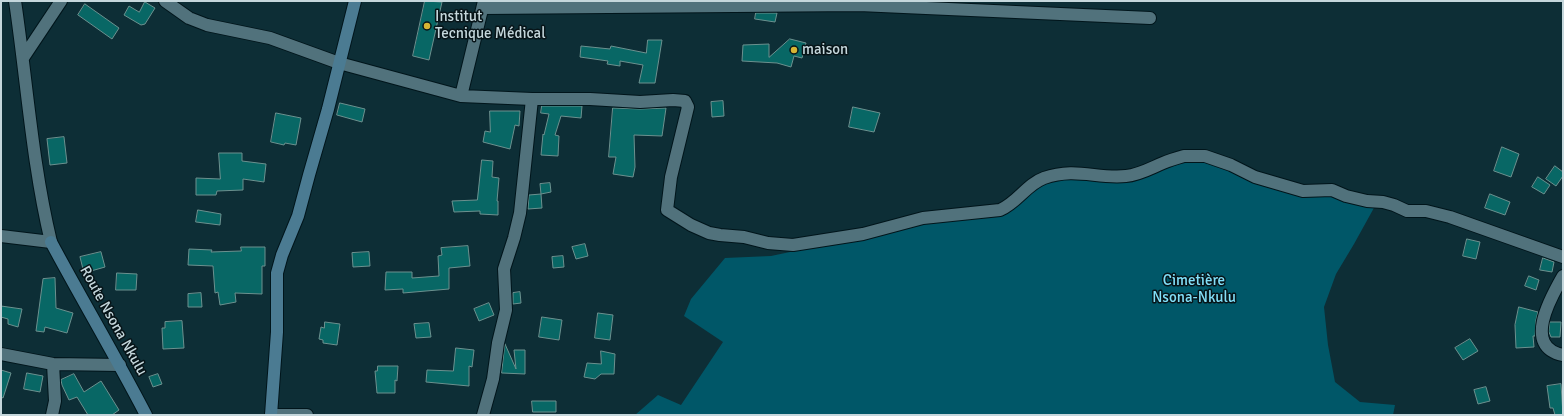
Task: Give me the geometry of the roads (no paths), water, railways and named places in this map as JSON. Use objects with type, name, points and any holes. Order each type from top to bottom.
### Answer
[{"type":"street","points":[[1,236],[51,242],[42,203],[36,166],[15,1]]},
{"type":"street","points":[[23,58],[61,1]]},
{"type":"street","points":[[165,1],[189,18],[207,25],[270,38],[339,63],[461,96],[532,99],[590,99],[640,102],[673,100],[685,101],[688,106],[671,177],[667,210],[691,225],[709,233],[744,237],[768,243],[793,245],[863,234],[923,218],[1000,210],[1043,178],[1074,172],[1117,177],[1128,176],[1180,157],[1192,155],[1205,156],[1218,160],[1255,177],[1303,191],[1338,191],[1346,196],[1367,201],[1384,202],[1407,211],[1426,211],[1450,217],[1563,257]]},
{"type":"street","points":[[307,415],[271,415],[278,332],[277,273],[282,255],[298,216],[355,1]]},
{"type":"street","points":[[461,96],[484,5],[860,3],[1005,6],[1150,18]]},
{"type":"street","points":[[483,415],[493,379],[498,343],[506,310],[504,269],[520,213],[532,99]]},
{"type":"street","name":"Route Nsona Nkulu","points":[[51,242],[146,415]]},
{"type":"street","points":[[1563,276],[1545,311],[1542,336],[1548,348],[1557,354],[1563,355]]},
{"type":"street","points":[[1,354],[52,364],[120,366]]},
{"type":"street","points":[[52,364],[55,401],[52,415]]},
{"type":"place","name":"Institut Tecnique Médical","points":[[427,26]]},
{"type":"place","name":"maison","points":[[794,50]]},
{"type":"park label","name":"Cimetière Nsona-Nkulu","points":[[1194,290]]}]
